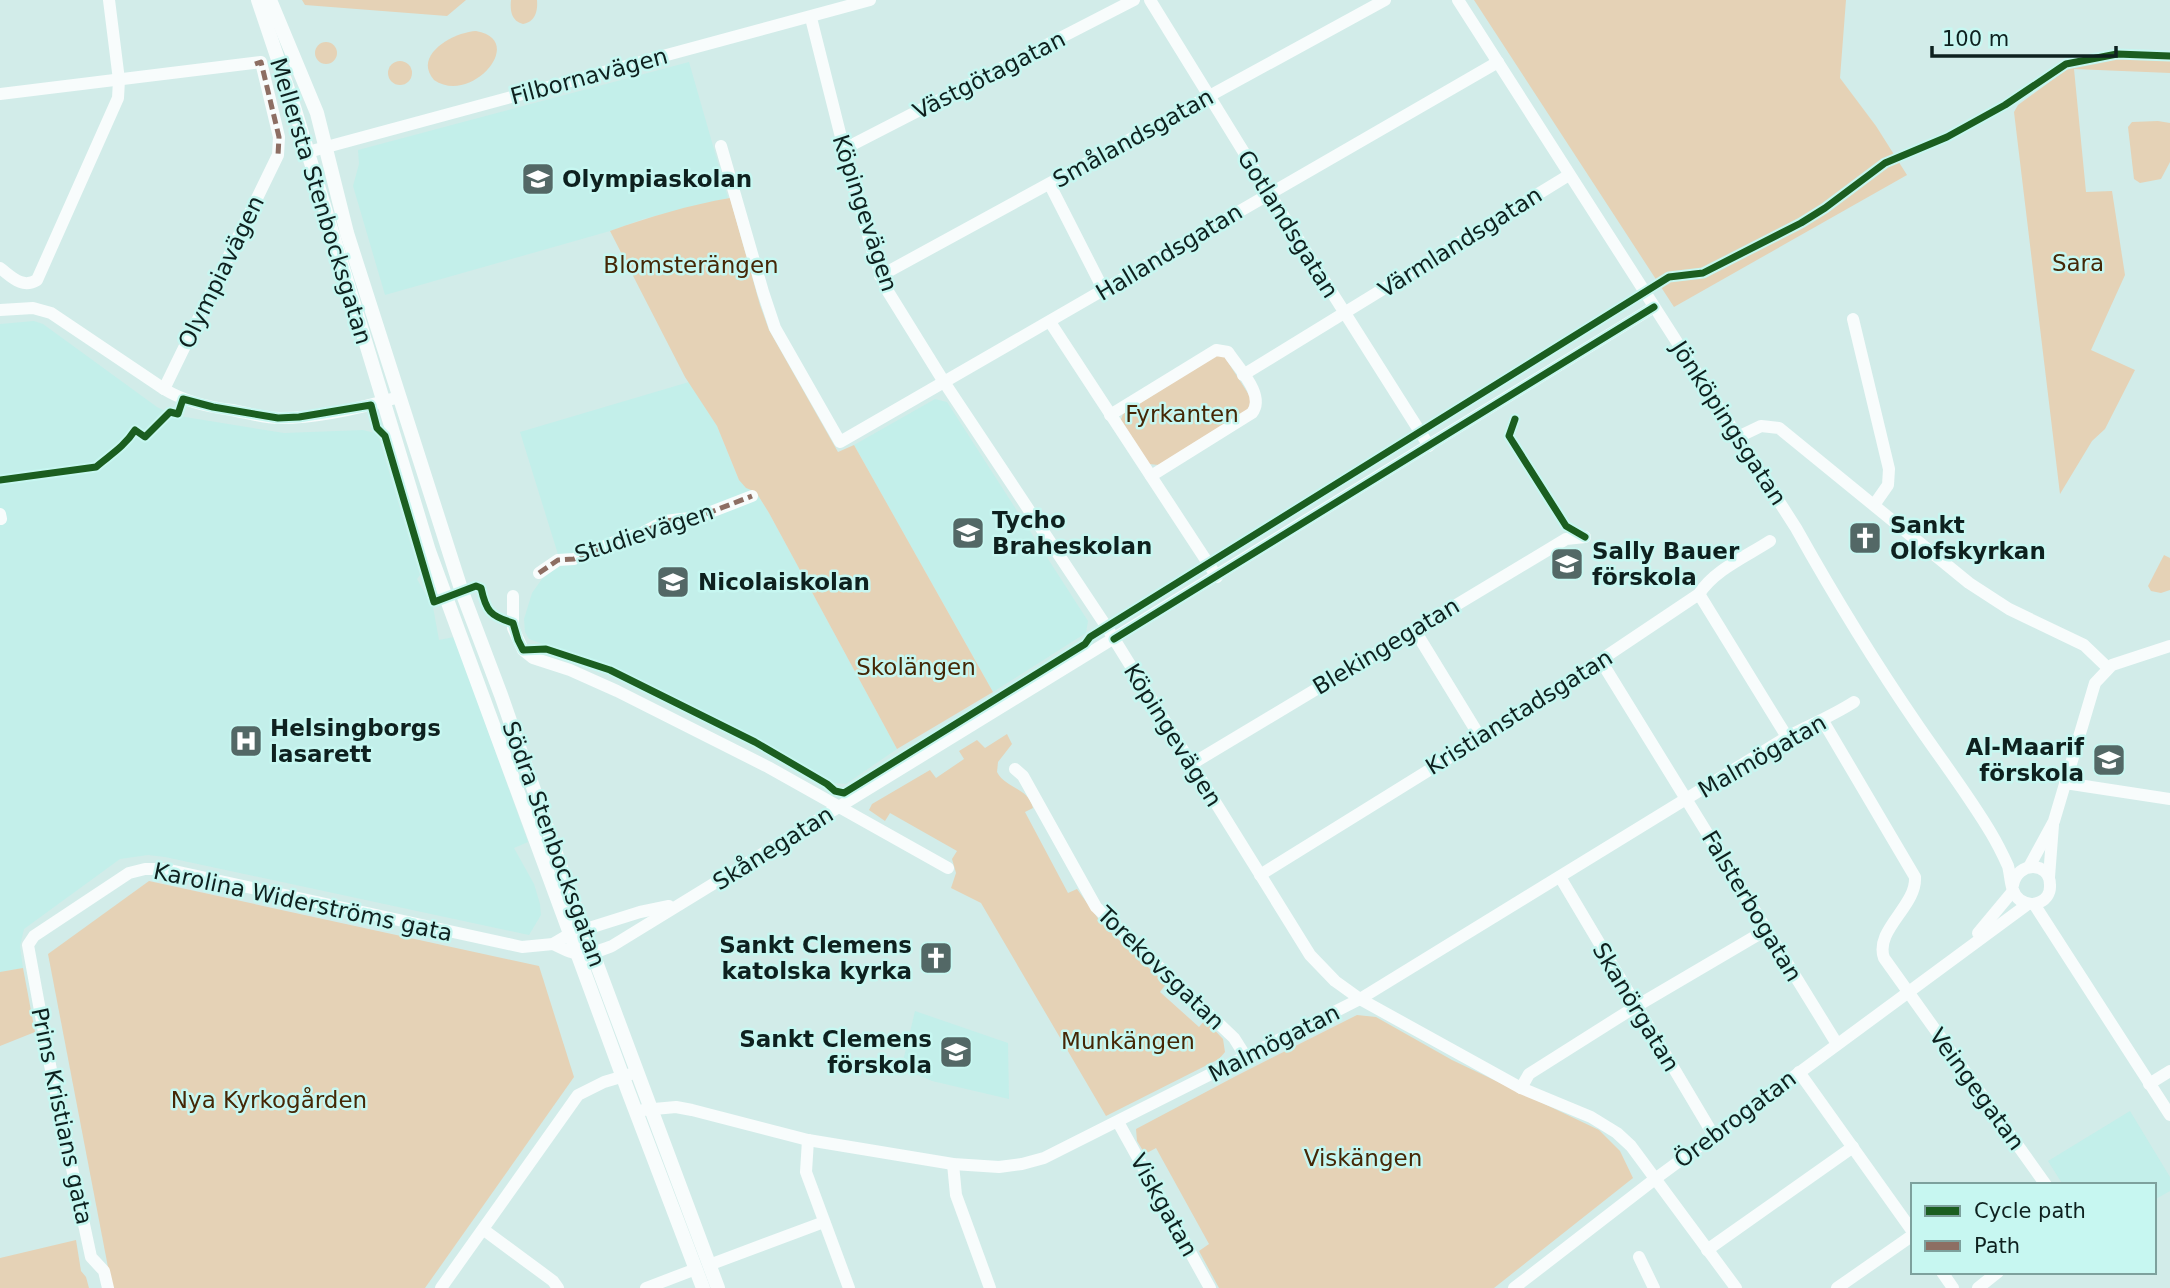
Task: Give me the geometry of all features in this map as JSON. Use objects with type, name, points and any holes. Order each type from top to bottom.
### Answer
[{"type":"main road","name":"Mellersta Stenbocksgatan","points":[[258,0],[308,152],[382,402]]},
{"type":"main road","name":"Mellersta Stenbocksgatan","points":[[270,0],[317,113],[347,233],[399,397]]},
{"type":"main road","name":"Södra Stenbocksgatan","points":[[399,397],[461,592],[501,695],[577,931],[578,956],[630,1074],[651,1108],[702,1267],[703,1288]]},
{"type":"main road","name":"Södra Stenbocksgatan","points":[[382,402],[446,598],[577,931],[593,954],[630,1074],[636,1112],[702,1267],[718,1288]]},
{"type":"street","points":[[0,268],[20,283],[30,284],[37,280],[118,99],[119,80],[109,0]]},
{"type":"street","name":"Filbornavägen","points":[[308,152],[870,0]]},
{"type":"street","name":"Västgötagatan","points":[[844,149],[1134,0]]},
{"type":"street","name":"Gotlandsgatan","points":[[1150,0],[1429,446]]},
{"type":"street","name":"Smålandsgatan","points":[[880,276],[1385,0]]},
{"type":"street","name":"Jönköpingsgatan","points":[[1458,0],[1796,528],[1839,604],[1918,727],[1970,799],[1999,846],[2013,888]]},
{"type":"street","name":"Köpingevägen","points":[[811,18],[844,149],[880,276],[887,290],[944,382],[1114,639],[1310,955],[1335,981],[1360,999],[1521,1088],[1591,1117],[1617,1133],[1631,1146],[1735,1288]]},
{"type":"street","name":"Olympiavägen","points":[[119,80],[261,62],[279,137],[278,155],[164,390]]},
{"type":"street","name":"Hallandsgatan","points":[[721,146],[775,328],[840,442],[1498,62]]},
{"type":"street","points":[[0,94],[119,80]]},
{"type":"street","name":"Värmlandsgatan","points":[[1243,375],[1569,175]]},
{"type":"street","points":[[1050,185],[1104,291]]},
{"type":"street","name":"Skånegatan","points":[[578,956],[593,954],[612,946],[678,904],[711,888],[1654,307]]},
{"type":"street","points":[[0,310],[33,308],[51,313],[164,390],[195,403],[278,418],[307,416],[399,397]]},
{"type":"street","points":[[1853,319],[1889,473],[1888,485],[1874,505]]},
{"type":"street","points":[[1050,323],[1217,577]]},
{"type":"street","points":[[1110,415],[1216,350],[1228,352],[1256,397],[1257,405],[1252,413],[1151,476]]},
{"type":"street","points":[[1738,437],[1761,426],[1779,428],[1987,596],[2073,638],[2091,650],[2108,668]]},
{"type":"street","name":"Studievägen","points":[[539,573],[558,560],[574,559],[626,537],[638,535],[665,521],[698,517],[752,496]]},
{"type":"street","name":"Blekingegatan","points":[[1190,765],[1566,539],[1585,537]]},
{"type":"street","name":"Kristianstadsgatan","points":[[1260,874],[1601,661],[1699,594],[1705,584],[1770,541]]},
{"type":"street","points":[[1699,594],[1787,737]]},
{"type":"street","points":[[513,596],[513,628],[523,650],[533,658],[570,670],[617,691],[768,766],[948,868]]},
{"type":"street","points":[[1414,629],[1480,737]]},
{"type":"street","points":[[2049,927],[2048,894],[2054,821],[2092,690],[2108,668],[2170,646]]},
{"type":"street","name":"Falsterbogatan","points":[[1601,661],[1837,1044]]},
{"type":"street","name":"Malmögatan","points":[[636,1112],[651,1108],[677,1107],[808,1140],[953,1164],[999,1167],[1022,1164],[1061,1151],[1360,999],[1787,737],[1854,702]]},
{"type":"street","name":"Veingegatan","points":[[1824,720],[1915,874],[1915,888],[1882,946],[1886,962],[2045,1183]]},
{"type":"street","name":"Torekovsgatan","points":[[1015,769],[1023,776],[1096,907],[1234,1038],[1246,1057]]},
{"type":"street","points":[[2065,783],[2170,799]]},
{"type":"street","points":[[2054,821],[2025,868],[2017,873],[2013,888],[2017,897],[2031,904],[2049,927],[2170,1115]]},
{"type":"street","name":"Jönköpingsgatan","points":[[1999,846],[2025,868]]},
{"type":"street","name":"Karolina Widerströms gata","points":[[30,940],[129,873],[153,868],[298,896],[522,947],[554,944]]},
{"type":"street","points":[[2025,868],[2040,869],[2049,877]]},
{"type":"street","name":"Skanörgatan","points":[[1560,877],[1714,1136]]},
{"type":"street","name":"Örebrogatan","points":[[1959,954],[2013,888]]},
{"type":"street","points":[[2031,904],[2040,902],[2048,894]]},
{"type":"street","name":"Skånegatan","points":[[577,931],[678,904]]},
{"type":"street","name":"Örebrogatan","points":[[1514,1288],[1654,1179],[2031,904]]},
{"type":"street","points":[[1521,1088],[1529,1074],[1635,1007],[1766,930]]},
{"type":"street","points":[[554,944],[577,931]]},
{"type":"street","name":"Prins Kristians gata","points":[[30,940],[29,952],[50,1065],[91,1257],[104,1271],[108,1288]]},
{"type":"street","points":[[554,944],[578,956]]},
{"type":"street","points":[[2149,1084],[2170,1071]]},
{"type":"street","points":[[1799,1072],[1911,1230]]},
{"type":"street","points":[[441,1288],[578,1095],[604,1082],[630,1074]]},
{"type":"street","name":"Viskgatan","points":[[1118,1122],[1210,1288]]},
{"type":"street","points":[[808,1140],[806,1172],[849,1288]]},
{"type":"street","points":[[1707,1250],[1853,1147]]},
{"type":"street","points":[[953,1164],[956,1195],[990,1288]]},
{"type":"street","points":[[646,1288],[824,1222]]},
{"type":"street","points":[[484,1230],[553,1281],[558,1288]]},
{"type":"street","points":[[1837,1288],[1911,1234]]},
{"type":"street","points":[[1639,1257],[1654,1288]]},
{"type":"street","points":[[1978,1288],[1996,1274]]},
{"type":"shaded area","name":"Olympiaskolan","points":[[689,62],[728,198],[643,219],[610,231],[385,295],[353,186],[359,164],[358,150]]},
{"type":"shaded area","name":"Helsingborgs lasarett","points":[[34,321],[43,324],[157,407],[173,415],[284,433],[363,430],[375,433],[379,438],[420,575],[417,579],[433,607],[439,640],[454,637],[528,842],[514,848],[534,884],[540,904],[541,915],[529,935],[148,855],[120,859],[24,929],[20,946],[23,968],[0,972],[0,324]]},
{"type":"shaded area","name":"Nicolaiskolan","points":[[689,382],[717,426],[739,480],[756,492],[769,513],[897,749],[846,784],[833,783],[685,705],[597,664],[529,639],[525,632],[524,619],[532,593],[542,579],[561,564],[520,432]]},
{"type":"shaded area","name":"Tycho Braheskolan","points":[[935,399],[947,402],[1088,621],[1086,633],[993,692],[854,445]]},
{"type":"shaded area","name":"Sankt Clemens förskola","points":[[915,1011],[1008,1043],[1009,1099],[932,1081],[911,1072],[903,1061]]},
{"type":"shaded area","points":[[2130,1111],[2170,1177],[2170,1191],[2156,1199],[2156,1183],[2062,1183],[2048,1161]]},
{"type":"green space","points":[[302,0],[466,0],[447,16],[305,5]]},
{"type":"green space","points":[[511,0],[537,0],[533,18],[523,24],[516,20],[511,11]]},
{"type":"green space","points":[[1474,0],[1846,0],[1840,78],[1876,126],[1907,175],[1674,307]]},
{"type":"green space","points":[[476,31],[491,37],[497,46],[495,57],[488,69],[463,85],[449,86],[434,80],[428,62],[438,46],[467,32]]},
{"type":"green space","points":[[322,42],[330,42],[337,49],[337,57],[330,64],[322,64],[315,57],[315,49]]},
{"type":"green space","name":"Sara","points":[[2115,57],[2170,59],[2170,73],[2074,69],[2086,192],[2112,191],[2125,275],[2091,350],[2135,370],[2105,429],[2092,441],[2060,494],[2014,112],[2018,105],[2073,65]]},
{"type":"green space","points":[[400,61],[409,64],[412,73],[409,82],[400,85],[391,82],[388,73],[391,64]]},
{"type":"green space","points":[[2132,122],[2170,123],[2170,162],[2161,179],[2140,183],[2134,179],[2128,127]]},
{"type":"green space","points":[[730,198],[769,330],[838,452],[854,445],[993,692],[897,749],[769,513],[756,492],[746,488],[739,480],[717,426],[685,377],[610,231],[669,212]]},
{"type":"green space","name":"Fyrkanten","points":[[1215,356],[1224,356],[1251,398],[1249,409],[1159,465],[1149,464],[1120,422],[1123,414]]},
{"type":"green space","points":[[2164,555],[2170,558],[2170,590],[2161,593],[2151,591],[2148,586]]},
{"type":"green space","name":"Munkängen","points":[[1007,734],[1012,744],[998,762],[997,772],[1030,801],[1033,808],[1025,812],[1068,893],[1077,889],[1102,924],[1166,984],[1160,992],[1199,1027],[1205,1020],[1223,1039],[1225,1052],[1219,1059],[1106,1116],[981,903],[951,888],[956,873],[952,859],[957,851],[890,813],[885,821],[869,810],[872,804],[930,770],[936,778],[964,759],[959,751],[977,740],[985,748]]},
{"type":"green space","name":"Nya Kyrkogården","points":[[149,881],[539,966],[574,1077],[425,1288],[112,1288],[48,954]]},
{"type":"green space","points":[[23,968],[35,1032],[0,1046],[0,972]]},
{"type":"green space","name":"Viskängen","points":[[1357,1015],[1376,1017],[1452,1060],[1599,1130],[1620,1151],[1633,1178],[1494,1288],[1219,1288],[1199,1251],[1209,1244],[1156,1148],[1145,1154],[1137,1141],[1136,1129]]},
{"type":"green space","points":[[76,1240],[81,1271],[89,1288],[0,1288],[0,1258]]},
{"type":"marked path","points":[[255,64],[261,62],[279,137],[278,155]]},
{"type":"marked path","points":[[539,573],[558,560],[574,559],[626,537],[638,535],[665,521],[698,517],[752,496]]},
{"type":"cycle path","points":[[0,480],[96,467],[122,446],[135,430],[145,437],[170,412],[178,414],[183,399],[278,418],[371,405],[377,428],[385,436],[434,602],[476,586],[481,588],[490,612],[513,623],[523,650],[546,649],[610,670],[755,742],[835,791],[844,793],[1669,277],[1703,273],[1801,223],[1885,163],[1947,137],[2005,105],[2066,64],[2117,54],[2170,56]]},
{"type":"cycle path","points":[[1114,639],[1654,307]]},
{"type":"cycle path","points":[[1515,419],[1509,436],[1566,526],[1585,537]]},
{"type":"place","name":"Olympiaskolan","points":[[538,179]]},
{"type":"place","name":"Tycho Braheskolan","points":[[968,533]]},
{"type":"place","name":"Sankt Olofskyrkan","points":[[1865,538]]},
{"type":"place","name":"Sally Bauer förskola","points":[[1567,564]]},
{"type":"place","name":"Nicolaiskolan","points":[[673,582]]},
{"type":"place","name":"Helsingborgs lasarett","points":[[246,741]]},
{"type":"place","name":"Al-Maarif förskola","points":[[2109,760]]},
{"type":"place","name":"Sankt Clemens katolska kyrka","points":[[936,958]]},
{"type":"place","name":"Sankt Clemens förskola","points":[[956,1052]]},
{"type":"park label","name":"Blomsterängen","points":[[691,265]]},
{"type":"park label","name":"Skolängen","points":[[916,667]]}]
